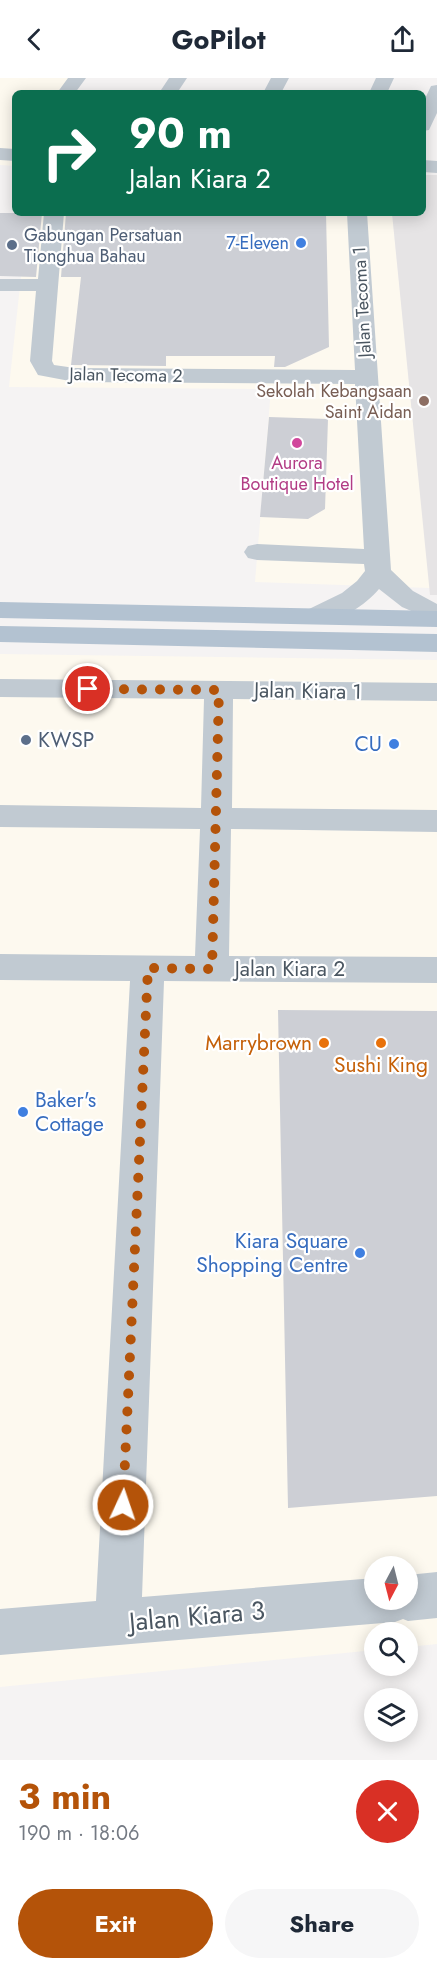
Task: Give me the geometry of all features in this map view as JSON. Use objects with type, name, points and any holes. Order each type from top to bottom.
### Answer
[{"type":"main road","points":[[0,610],[437,620]]},
{"type":"main road","points":[[0,634],[437,643]]},
{"type":"street","points":[[426,118],[437,90]]},
{"type":"street","name":"Jalan Tecoma 2","points":[[54,216],[41,361],[46,370],[52,373],[75,375],[367,377]]},
{"type":"street","name":"Jalan Tecoma 1","points":[[357,216],[377,564]]},
{"type":"street","points":[[0,285],[49,285]]},
{"type":"street","points":[[257,552],[377,564]]},
{"type":"street","points":[[377,564],[390,587],[402,597],[437,614]]},
{"type":"street","points":[[317,616],[361,594],[371,584],[377,564]]},
{"type":"street","name":"Jalan Kiara 1","points":[[0,688],[437,692]]},
{"type":"street","points":[[212,969],[219,690]]},
{"type":"street","points":[[0,816],[437,821]]},
{"type":"street","name":"Jalan Kiara 2","points":[[0,967],[437,970]]},
{"type":"street","points":[[118,1622],[148,968]]},
{"type":"street","points":[[418,1597],[437,1595]]},
{"type":"street","name":"Jalan Kiara 3","points":[[0,1632],[364,1602]]},
{"type":"shaded area","points":[[0,78],[84,78],[75,90],[12,90],[12,166],[0,165]]},
{"type":"shaded area","name":"Sekolah Kebangsaan Saint Aidan","points":[[426,175],[437,175],[437,595],[430,595],[392,216],[426,216]]},
{"type":"shaded area","points":[[28,216],[392,216],[430,588],[255,582],[271,389],[9,387]]},
{"type":"shaded area","points":[[0,654],[437,660],[437,1644],[418,1646],[418,1622],[364,1622],[364,1651],[0,1687]]},
{"type":"building","name":"Gabungan Persatuan Tionghua Bahau","points":[[0,213],[12,213],[12,216],[42,216],[36,277],[0,276]]},
{"type":"building","points":[[66,216],[326,216],[329,347],[285,367],[274,367],[275,356],[166,356],[166,366],[71,365],[81,277],[61,277]]},
{"type":"building","name":"Aurora Boutique Hotel","points":[[269,417],[328,419],[325,509],[308,519],[260,517]]},
{"type":"building","name":"Kiara Square Shopping Centre","points":[[278,1010],[437,1011],[437,1496],[288,1508]]},
{"type":"place","name":"7-Eleven","points":[[301,243]]},
{"type":"place","name":"Gabungan Persatuan Tionghua Bahau","points":[[12,245]]},
{"type":"place","name":"Sekolah Kebangsaan Saint Aidan","points":[[424,401]]},
{"type":"place","name":"Aurora Boutique Hotel","points":[[297,443]]},
{"type":"place","name":"KWSP","points":[[26,740]]},
{"type":"place","name":"CU","points":[[394,744]]},
{"type":"place","name":"Marrybrown","points":[[324,1043]]},
{"type":"place","name":"Sushi King","points":[[381,1043]]},
{"type":"place","name":"Baker's Cottage","points":[[23,1112]]},
{"type":"place","name":"Kiara Square Shopping Centre","points":[[360,1253]]},
{"type":"route","points":[[88,689],[219,690],[212,969],[148,968],[123,1505]]}]
